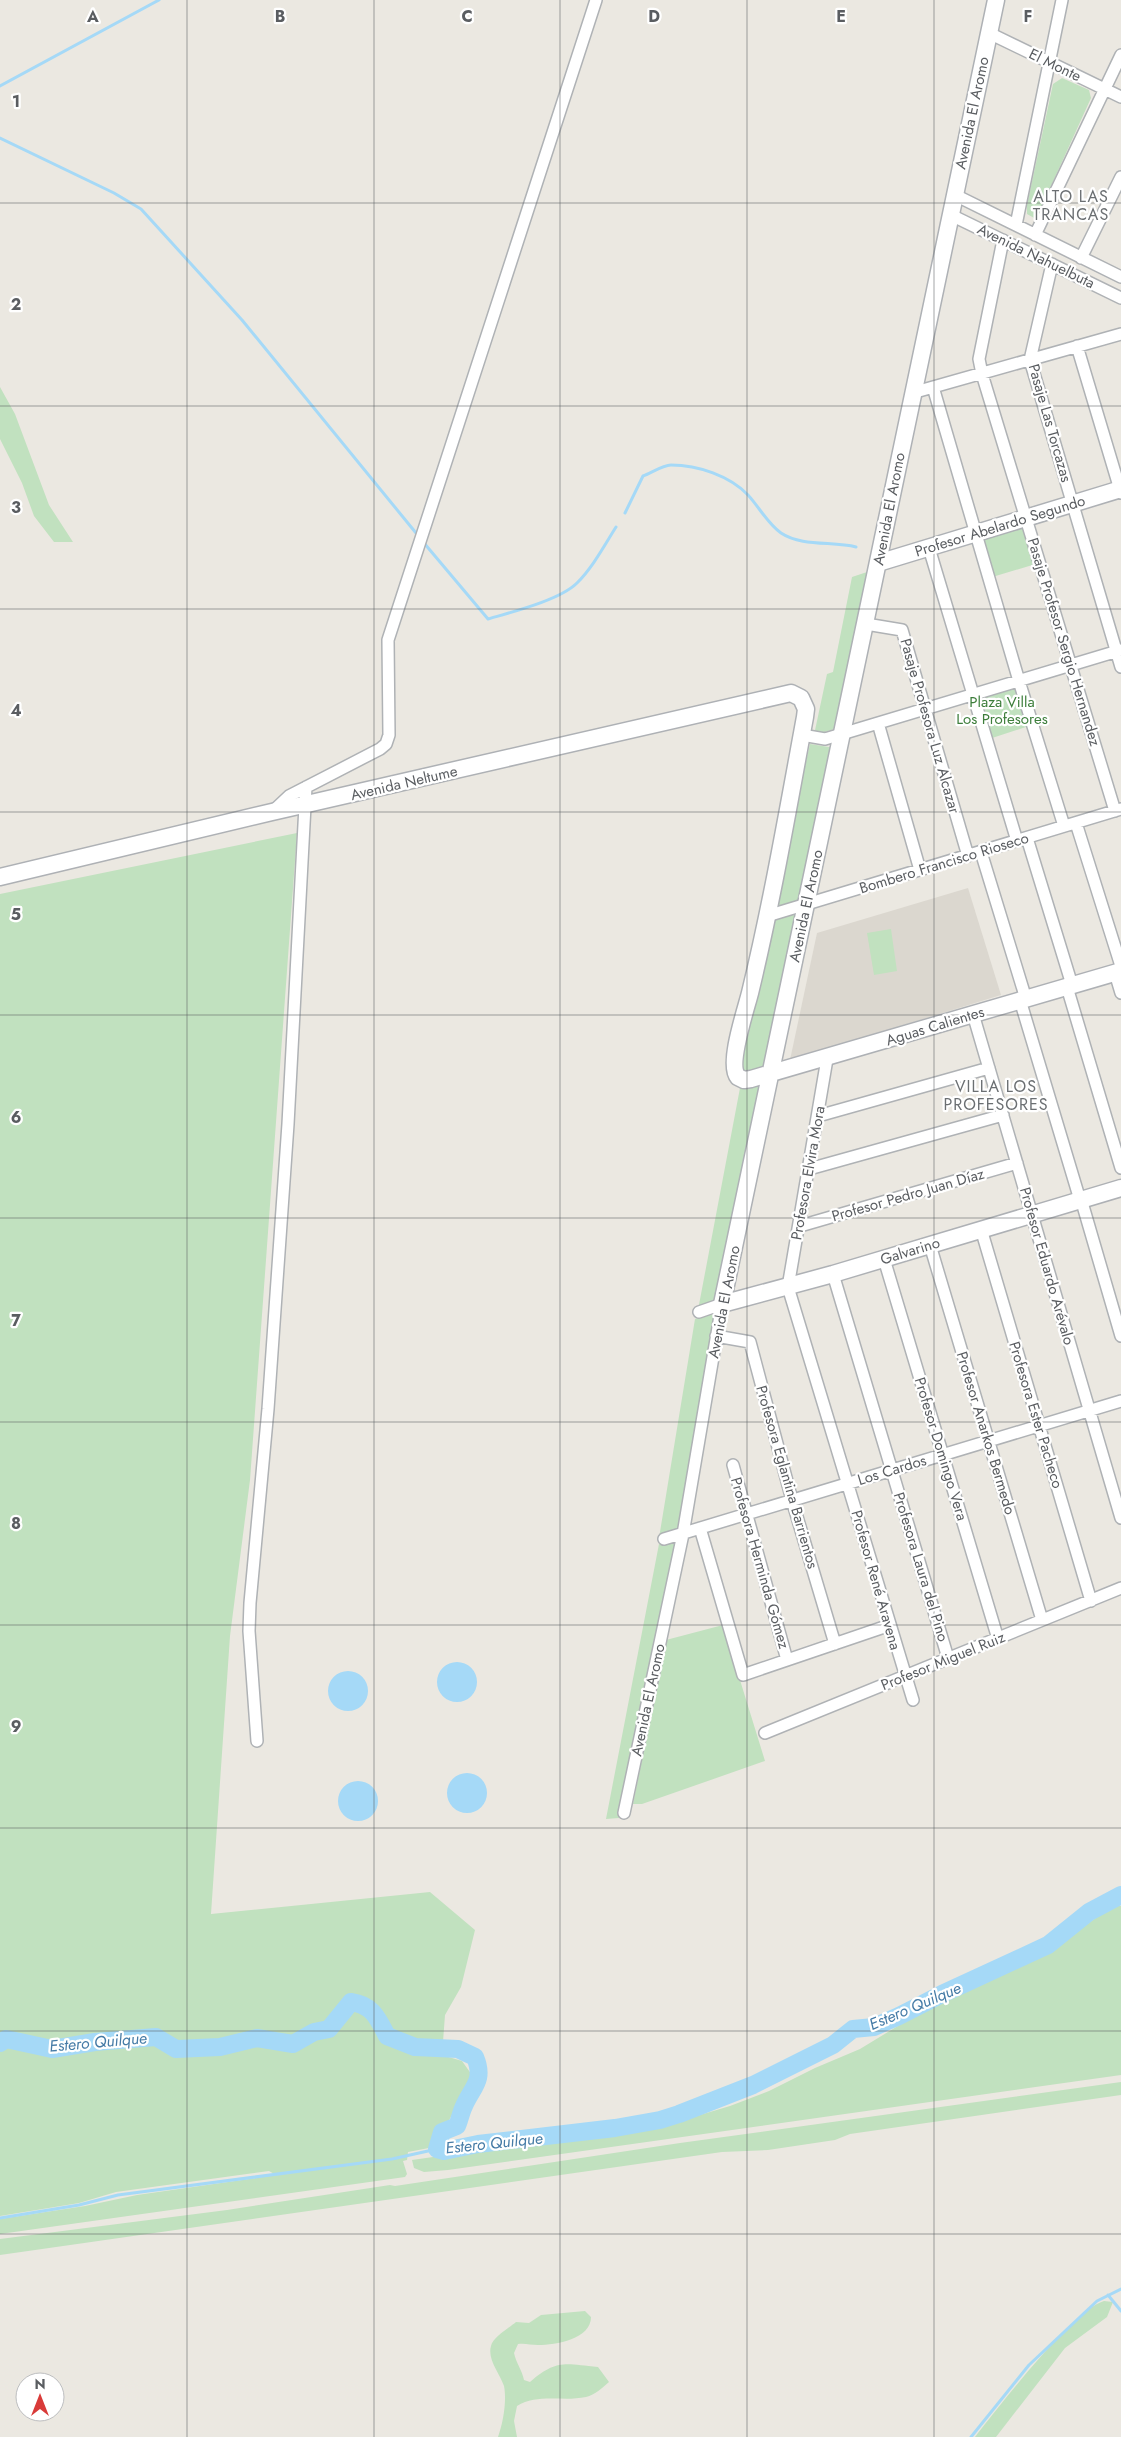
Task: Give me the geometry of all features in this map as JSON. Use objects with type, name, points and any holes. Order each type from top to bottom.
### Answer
[{"type":"street","points":[[272,812],[289,796],[380,749],[386,744],[389,735],[388,640],[596,0]]},
{"type":"street","name":"Avenida El Aromo","points":[[624,1813],[682,1534],[722,1304],[844,734],[912,393],[996,0]]},
{"type":"street","points":[[1016,225],[1062,0]]},
{"type":"street","name":"El Monte","points":[[989,32],[1121,97]]},
{"type":"street","points":[[1035,235],[1121,55]]},
{"type":"street","points":[[1082,258],[1121,177]]},
{"type":"street","name":"Avenida Nahuelbuta","points":[[955,195],[1121,278]]},
{"type":"street","name":"Avenida Nahuelbuta","points":[[951,215],[1121,298]]},
{"type":"street","name":"Pasaje Profesor Sergio Hernandez","points":[[1003,240],[979,359],[982,374],[1070,665],[1118,810]]},
{"type":"street","name":"Pasaje Las Torcazas","points":[[1052,264],[1030,360],[1119,651],[1121,667]]},
{"type":"street","points":[[912,393],[1121,334]]},
{"type":"street","points":[[1077,346],[1121,491]]},
{"type":"street","points":[[933,387],[1019,681],[1064,826]]},
{"type":"street","name":"Profesor Abelardo Segundo","points":[[878,563],[1121,491]]},
{"type":"street","points":[[929,548],[972,695],[1022,839],[1069,986],[1121,1168]]},
{"type":"street","name":"Pasaje Profesora Luz Alcazar","points":[[866,624],[902,630],[968,856]]},
{"type":"street","points":[[767,916],[802,735],[825,739],[844,734],[1119,651]]},
{"type":"street","name":"Avenida Neltume","points":[[0,877],[784,694],[796,695],[804,704],[805,717],[802,735]]},
{"type":"street","points":[[878,723],[920,870]]},
{"type":"street","points":[[257,1740],[249,1632],[250,1603],[266,1429],[288,1124],[306,787]]},
{"type":"street","name":"Bombero Francisco Rioseco","points":[[767,916],[1118,810]]},
{"type":"street","points":[[1076,823],[1119,970],[1121,993]]},
{"type":"street","points":[[981,852],[1121,1336]]},
{"type":"street","name":"Aguas Calientes","points":[[767,916],[734,1067],[738,1078],[748,1080],[827,1059],[1119,970]]},
{"type":"street","name":"Profesor Eduardo Arévalo","points":[[973,1014],[1121,1518]]},
{"type":"street","name":"Profesora Elvira Mora","points":[[788,1287],[800,1226],[827,1059]]},
{"type":"street","points":[[818,1116],[989,1068]]},
{"type":"street","points":[[809,1169],[1003,1115]]},
{"type":"street","name":"Profesor Pedro Juan Díaz","points":[[800,1226],[1017,1163]]},
{"type":"street","name":"Galvarino","points":[[699,1312],[1121,1188]]},
{"type":"street","name":"Profesora Ester Pacheco","points":[[981,1229],[1091,1600]]},
{"type":"street","name":"Profesor Anarkos Bermedo","points":[[930,1245],[1042,1620]]},
{"type":"street","name":"Profesor Domingo Vera","points":[[884,1259],[998,1639]]},
{"type":"street","name":"Profesora Laura del Pino","points":[[833,1274],[948,1658]]},
{"type":"street","name":"Profesor René Aravena","points":[[788,1287],[904,1676],[913,1700]]},
{"type":"street","name":"Profesora Eglantina Barrientos","points":[[716,1336],[750,1342],[792,1500],[835,1644]]},
{"type":"street","name":"Los Cardos","points":[[664,1539],[1121,1401]]},
{"type":"street","name":"Profesora Herminda Gómez","points":[[733,1465],[745,1515],[787,1660]]},
{"type":"street","points":[[700,1528],[742,1675],[890,1625]]},
{"type":"street","name":"Profesor Miguel Ruiz","points":[[765,1733],[1121,1588]]},
{"type":"shaded area","points":[[968,888],[1001,995],[790,1060],[817,933]]},
{"type":"green space","points":[[1062,78],[1089,90],[1091,98],[1036,219],[1027,214],[1027,205],[1053,84]]},
{"type":"green space","points":[[0,387],[15,414],[49,505],[73,542],[54,542],[34,516],[22,483],[0,439]]},
{"type":"green space","points":[[1026,518],[1039,563],[989,578],[976,533]]},
{"type":"green space","points":[[873,570],[841,727],[814,735],[827,674],[833,672],[852,577]]},
{"type":"green space","name":"Plaza Villa Los Profesores","points":[[1019,681],[1032,725],[986,740],[972,695]]},
{"type":"green space","points":[[810,744],[835,748],[802,902],[773,909]]},
{"type":"green space","points":[[297,833],[250,1480],[230,1636],[211,1914],[430,1892],[475,1930],[461,1987],[445,2015],[442,2055],[462,2061],[472,2075],[466,2095],[457,2106],[434,2147],[408,2152],[407,2160],[403,2161],[407,2174],[405,2177],[0,2234],[0,2219],[85,2206],[137,2195],[276,2175],[269,2171],[116,2192],[79,2203],[0,2216],[0,894]]},
{"type":"green space","points":[[806,905],[772,1073],[751,1079],[734,1070],[767,916]]},
{"type":"green space","points":[[891,929],[897,971],[874,975],[867,933]]},
{"type":"green space","points":[[763,1084],[719,1301],[698,1310],[740,1088]]},
{"type":"green space","points":[[716,1311],[678,1533],[659,1538],[695,1319]]},
{"type":"green space","points":[[677,1538],[619,1818],[606,1819],[659,1544]]},
{"type":"green space","points":[[723,1625],[765,1761],[642,1804],[633,1804],[666,1640]]},
{"type":"green space","points":[[1115,1905],[1121,1906],[1121,2075],[448,2170],[424,2172],[414,2168],[412,2160],[673,2123],[730,2106],[769,2091],[815,2068],[860,2049],[929,2007],[995,1978],[1050,1949]]},
{"type":"green space","points":[[1121,2082],[1121,2095],[850,2134],[835,2140],[768,2150],[722,2152],[0,2255],[0,2239],[227,2210],[680,2143]]},
{"type":"green space","points":[[1104,2301],[1113,2302],[1107,2317],[1065,2348],[996,2437],[975,2437],[1056,2340],[1091,2308]]},
{"type":"green space","points":[[585,2311],[591,2317],[589,2325],[579,2336],[554,2344],[518,2344],[514,2353],[515,2357],[524,2380],[530,2382],[554,2366],[569,2364],[598,2367],[609,2382],[596,2393],[586,2397],[542,2399],[525,2402],[517,2406],[514,2421],[517,2437],[498,2437],[504,2412],[505,2392],[491,2356],[492,2343],[516,2322],[529,2323],[541,2315]]},
{"type":"water","points":[[457,1662],[468,1665],[474,1671],[477,1682],[474,1693],[468,1699],[457,1702],[446,1699],[440,1693],[437,1682],[440,1671],[446,1665]]},
{"type":"water","points":[[348,1671],[359,1674],[365,1680],[368,1691],[365,1702],[359,1708],[348,1711],[337,1708],[331,1702],[328,1691],[331,1680],[337,1674]]},
{"type":"water","points":[[467,1773],[478,1776],[484,1782],[487,1793],[484,1804],[478,1810],[467,1813],[456,1810],[450,1804],[447,1793],[450,1782],[456,1776]]},
{"type":"water","points":[[358,1781],[369,1784],[375,1790],[378,1801],[375,1812],[369,1818],[358,1821],[347,1818],[341,1812],[338,1801],[341,1790],[347,1784]]},
{"type":"waterway","points":[[0,86],[159,0]]},
{"type":"waterway","points":[[0,138],[114,193],[141,209],[242,320],[416,533]]},
{"type":"waterway","points":[[625,513],[643,476],[668,465],[692,467],[723,477],[741,488],[772,525],[789,537],[808,542],[856,547]]},
{"type":"waterway","points":[[424,543],[488,619],[535,605],[569,589],[588,570],[616,527]]},
{"type":"waterway","name":"Estero Quilque","points":[[0,2043],[6,2039],[52,2049],[95,2042],[156,2037],[176,2049],[220,2047],[257,2038],[293,2044],[314,2032],[329,2029],[351,2002],[365,2006],[370,2010],[381,2024],[387,2036],[415,2047],[458,2049],[475,2057],[478,2065],[478,2078],[463,2108],[457,2126],[442,2132],[437,2149],[444,2151],[478,2144],[615,2128],[660,2120],[679,2114],[753,2085],[833,2045],[853,2029],[874,2027],[1048,1945],[1089,1912],[1121,1895]]},
{"type":"waterway","points":[[0,2218],[79,2205],[118,2195],[392,2159],[437,2149]]},
{"type":"waterway","points":[[971,2437],[1029,2365],[1097,2301],[1121,2289]]},
{"type":"waterway","points":[[1108,2295],[1121,2311]]},
{"type":"district","name":"ALTO LAS TRANCAS","points":[[1071,205]]},
{"type":"district","name":"VILLA LOS PROFESORES","points":[[996,1095]]}]
